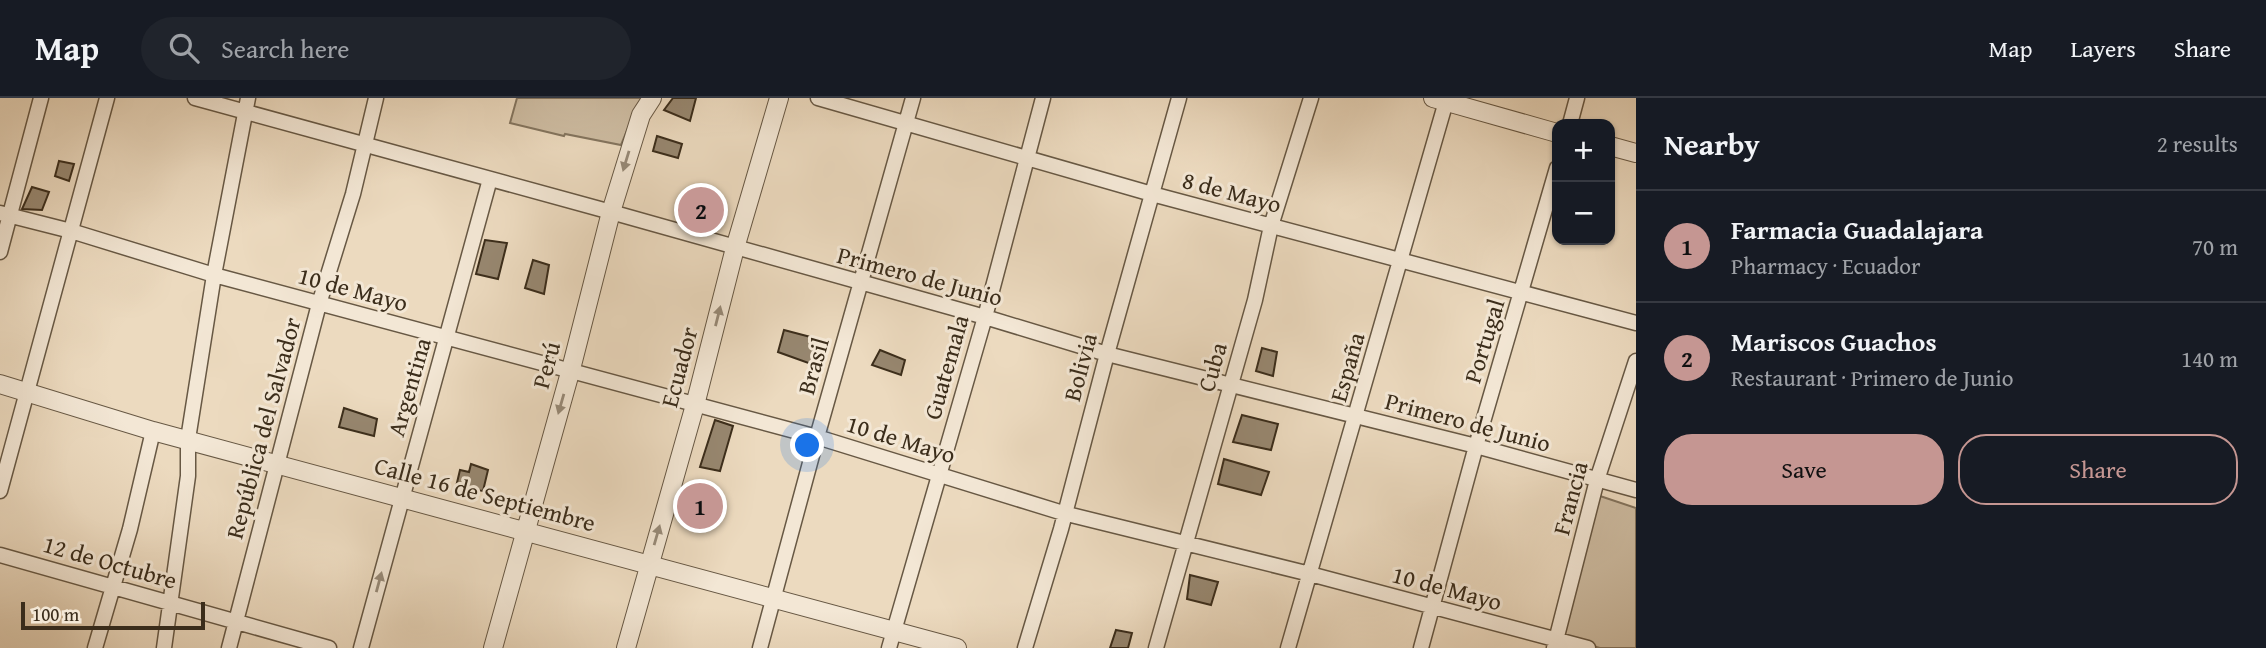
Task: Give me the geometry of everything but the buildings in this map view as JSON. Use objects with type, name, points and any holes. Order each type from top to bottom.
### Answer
[{"type":"street","points":[[0,252],[5,214],[41,98]]},
{"type":"street","points":[[0,491],[107,98]]},
{"type":"street","name":"Primero de Junio","points":[[195,98],[246,105],[365,144],[985,317],[1107,354],[1476,446],[1636,490]]},
{"type":"street","name":"República del Salvador","points":[[229,648],[319,304],[353,194],[376,98]]},
{"type":"street","name":"Perú","points":[[493,648],[571,369],[611,212],[641,115],[652,98]]},
{"type":"street","name":"Ecuador","points":[[626,648],[695,405],[735,248],[779,98]]},
{"type":"street","name":"8 de Mayo","points":[[818,98],[1152,194],[1636,323]]},
{"type":"street","name":"Brasil","points":[[760,648],[913,98]]},
{"type":"street","name":"Guatemala","points":[[889,648],[985,317],[1043,98]]},
{"type":"street","name":"Bolivia","points":[[1025,648],[1061,529],[1063,513],[1179,98]]},
{"type":"street","name":"Cuba","points":[[1156,648],[1255,300],[1271,226],[1311,98]]},
{"type":"street","points":[[1571,119],[1577,98]]},
{"type":"street","points":[[1442,99],[1552,132]]},
{"type":"street","name":"España","points":[[1288,648],[1400,261],[1442,99]]},
{"type":"street","points":[[164,648],[188,476],[188,439],[214,275],[246,105]]},
{"type":"street","points":[[1615,147],[1636,153]]},
{"type":"street","name":"Argentina","points":[[361,648],[490,179]]},
{"type":"street","name":"Portugal","points":[[1421,648],[1476,446],[1553,182]]},
{"type":"street","name":"10 de Mayo","points":[[5,214],[319,304],[571,369],[817,437],[1063,513],[1310,574],[1555,644],[1588,648]]},
{"type":"street","name":"Francia","points":[[1555,644],[1597,480],[1636,361]]},
{"type":"street","name":"Calle 16 de Septiembre","points":[[0,384],[276,464],[957,648]]},
{"type":"street","points":[[94,648],[130,529],[153,430]]},
{"type":"street","name":"12 de Octubre","points":[[0,555],[328,648]]},
{"type":"shaded area","points":[[517,98],[644,98],[636,109],[621,145],[565,134],[564,136],[510,123]]},
{"type":"shaded area","points":[[1600,496],[1636,508],[1636,648],[1600,648],[1563,638]]},
{"type":"place","name":"Mariscos Guachos","points":[[701,210]]},
{"type":"place","name":"Farmacia Guadalajara","points":[[700,506]]}]
